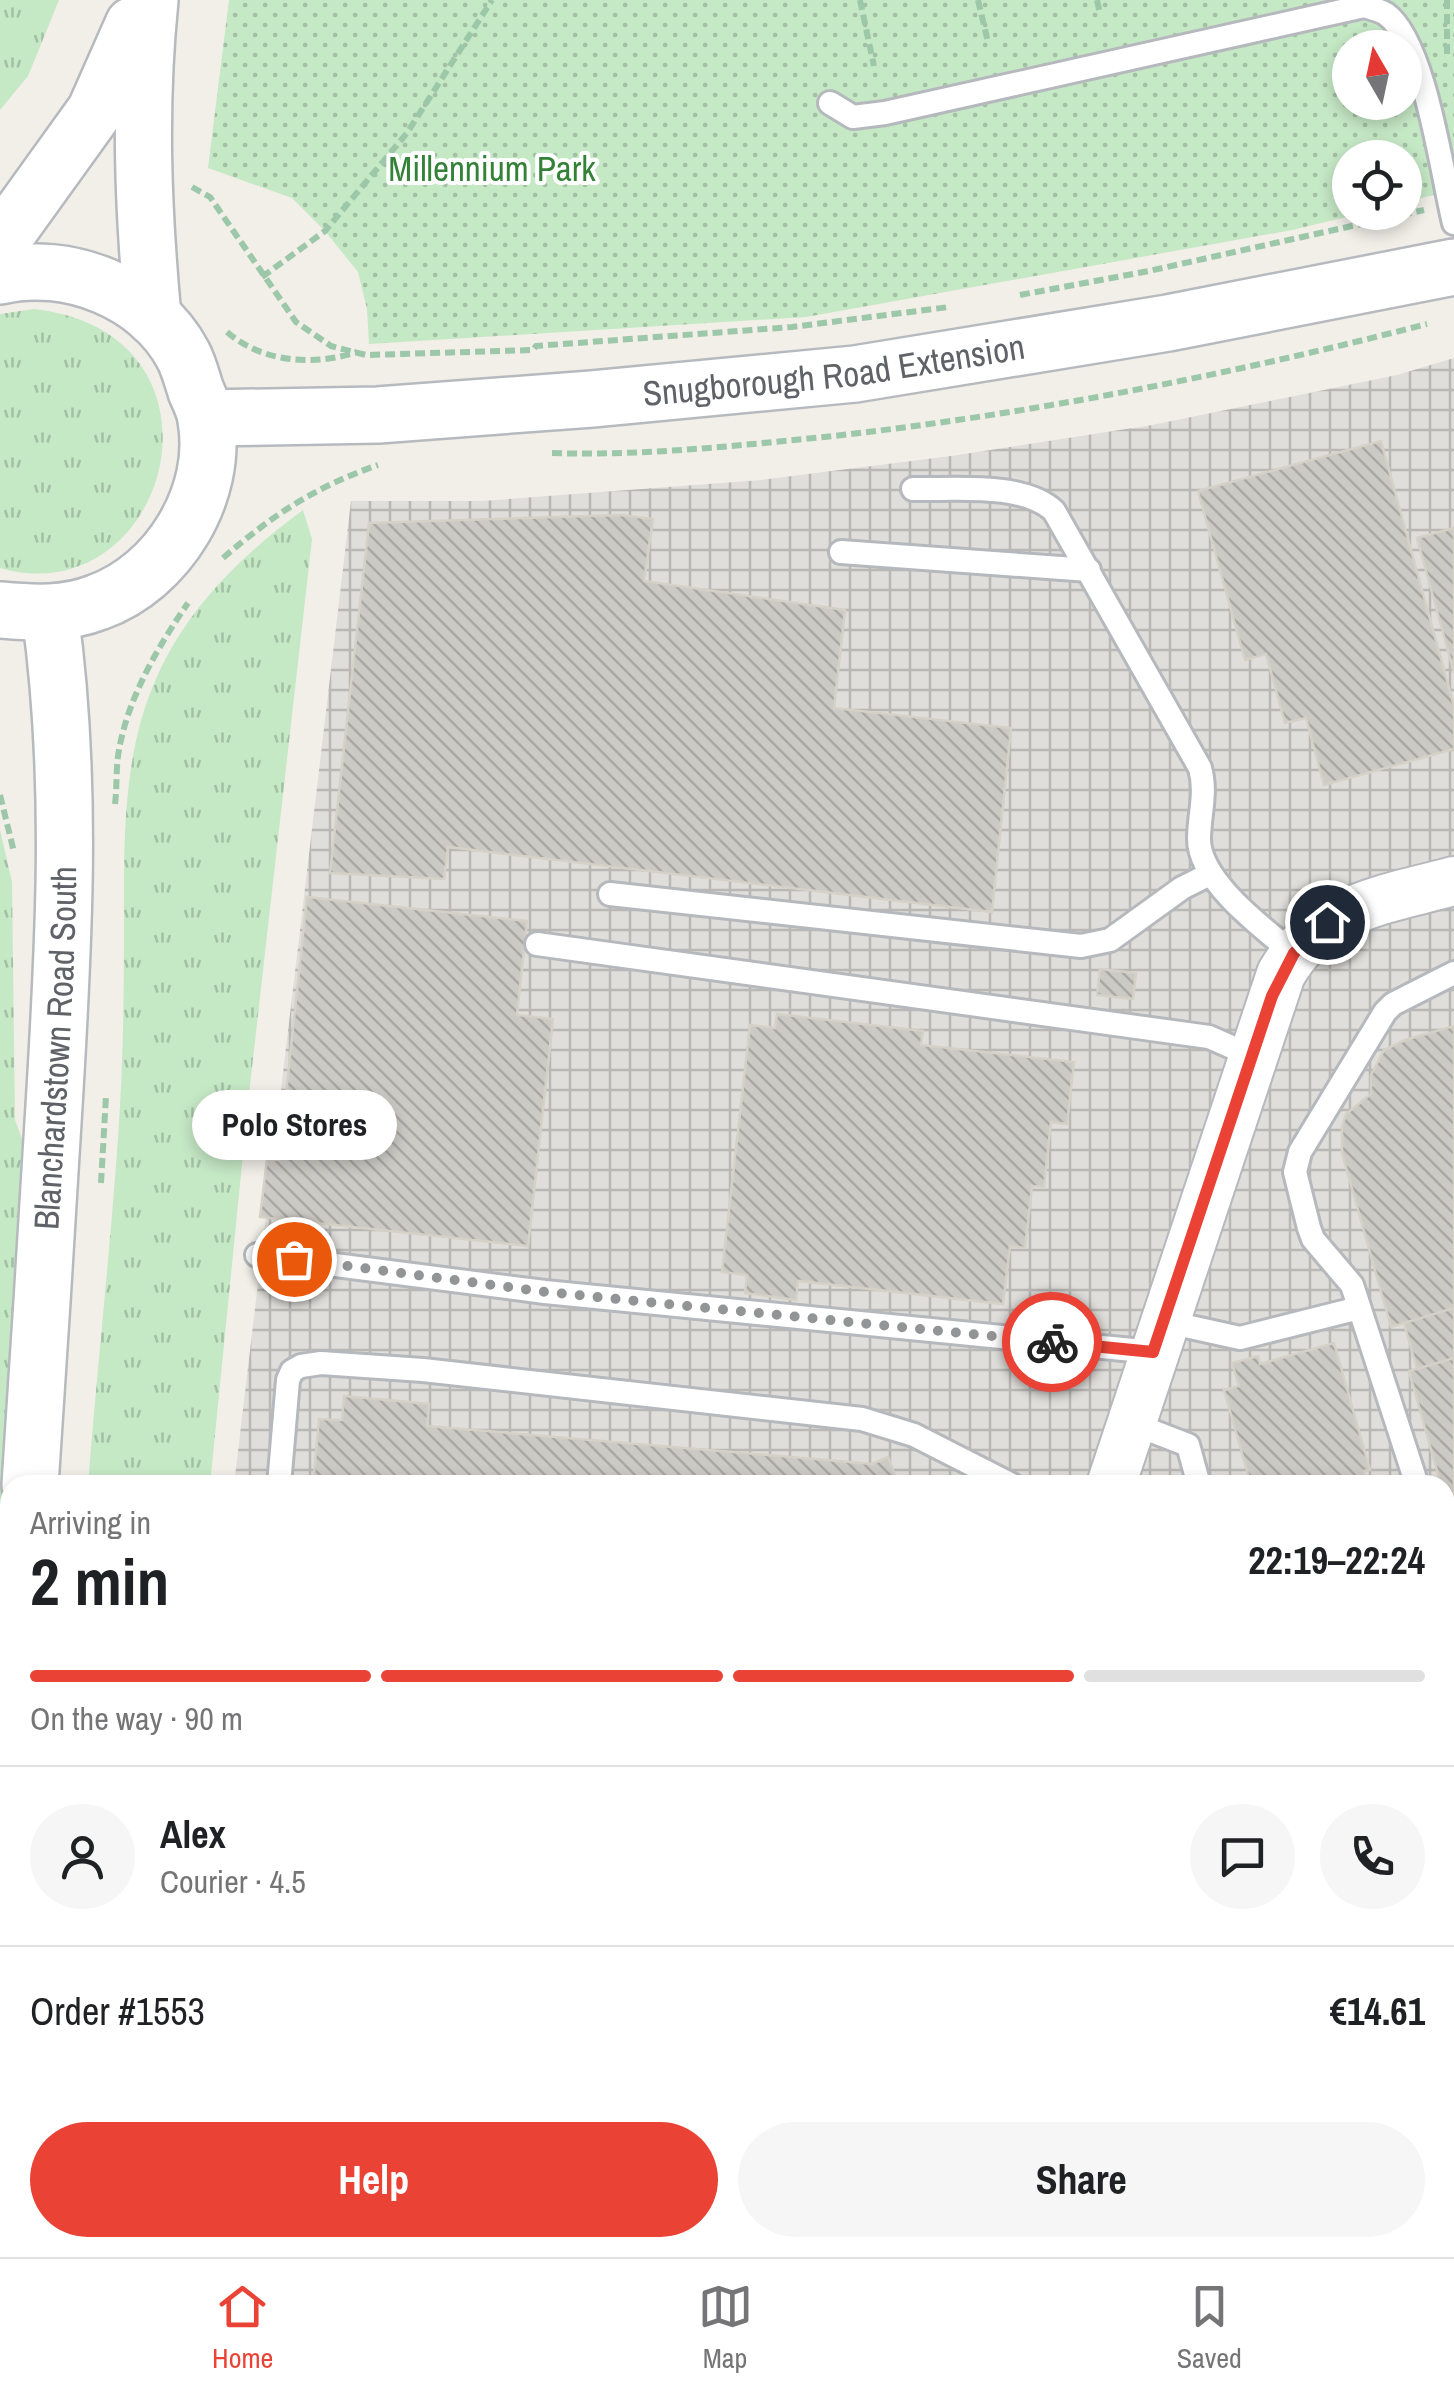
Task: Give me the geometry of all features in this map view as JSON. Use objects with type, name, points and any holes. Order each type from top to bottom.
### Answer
[{"type":"main road","points":[[0,243],[95,111],[147,0]]},
{"type":"main road","points":[[147,0],[141,97],[145,231],[153,317]]},
{"type":"main road","name":"Snugborough Road Extension","points":[[206,418],[378,415],[855,374],[1168,323],[1454,266]]},
{"type":"main road","points":[[0,276],[21,271],[69,274],[114,290],[153,317],[183,354],[206,418],[208,447],[199,496],[177,541],[142,578],[99,602],[25,612]]},
{"type":"main road","name":"Blanchardstown Road South","points":[[25,612],[56,660],[66,910],[31,1475]]},
{"type":"street","points":[[1115,1475],[1272,996],[1294,953],[1327,922],[1360,906],[1454,881]]},
{"type":"lane","points":[[830,103],[852,117],[885,113],[1364,6],[1386,14],[1414,60],[1452,213]]},
{"type":"lane","points":[[913,489],[1022,493],[1044,501],[1054,510],[1200,768],[1204,796],[1199,839],[1201,856],[1210,874],[1252,918],[1294,953]]},
{"type":"lane","points":[[841,552],[1089,570]]},
{"type":"lane","points":[[610,894],[1081,946],[1110,940],[1182,888],[1210,874]]},
{"type":"lane","points":[[537,944],[1209,1038],[1252,1056]]},
{"type":"lane","points":[[1413,1475],[1352,1285],[1313,1239],[1297,1186],[1297,1162],[1385,1012],[1403,998],[1454,973]]},
{"type":"lane","points":[[257,1254],[546,1292],[1158,1337],[1240,1338],[1360,1308]]},
{"type":"lane","points":[[280,1475],[288,1380],[300,1366],[321,1362],[862,1419],[914,1435],[992,1475]]},
{"type":"lane","points":[[1131,1423],[1188,1445],[1196,1475]]},
{"type":"path","points":[[262,277],[325,231],[407,133],[492,0]]},
{"type":"path","points":[[860,0],[874,66]]},
{"type":"path","points":[[978,0],[988,42]]},
{"type":"path","points":[[1097,0],[1100,14]]},
{"type":"path","points":[[185,183],[210,198],[296,322],[331,346],[366,355],[532,350],[536,346],[792,327],[958,306]]},
{"type":"path","points":[[1015,296],[1452,213]]},
{"type":"path","points":[[542,448],[551,453],[660,453],[904,428],[1042,407],[1307,355],[1436,322]]},
{"type":"path","points":[[222,326],[233,337],[284,358],[330,361],[358,352]]},
{"type":"path","points":[[215,566],[291,503],[334,480],[392,461]]},
{"type":"path","points":[[112,821],[118,755],[131,711],[148,669],[192,597]]},
{"type":"path","points":[[0,795],[14,848]]},
{"type":"shaded area","points":[[1454,358],[1454,1475],[235,1475],[351,501],[482,501],[761,480],[1152,425],[1397,375]]},
{"type":"green space","points":[[0,0],[59,0],[28,76],[0,110]]},
{"type":"green space","name":"Millennium Park","points":[[229,0],[1454,0],[1454,190],[1422,198],[1422,140],[1332,140],[1332,220],[806,317],[369,344],[367,309],[358,272],[292,198],[208,168]]},
{"type":"green space","points":[[34,309],[100,329],[142,366],[161,414],[160,466],[141,513],[107,551],[59,572],[0,568],[0,314]]},
{"type":"green space","points":[[303,510],[312,539],[249,1094],[211,1475],[89,1475],[120,1112],[125,837],[130,772],[145,709],[169,653],[200,606],[258,546]]},
{"type":"green space","points":[[0,830],[12,882],[15,1120],[29,1157],[22,1299],[5,1475],[0,1475]]},
{"type":"building","points":[[1381,441],[1454,706],[1454,749],[1324,785],[1306,718],[1285,723],[1266,654],[1245,660],[1198,491]]},
{"type":"building","points":[[621,515],[653,519],[644,581],[845,610],[834,708],[1011,728],[992,912],[448,847],[444,879],[330,873],[369,523]]},
{"type":"building","points":[[1454,528],[1454,673],[1417,538]]},
{"type":"building","points":[[307,897],[527,921],[517,1015],[553,1019],[528,1246],[260,1217],[267,1159],[279,1160]]},
{"type":"building","points":[[1100,969],[1136,973],[1133,999],[1097,995]]},
{"type":"building","points":[[777,1014],[923,1031],[921,1045],[1074,1062],[1067,1124],[1051,1122],[1044,1187],[1032,1186],[1025,1248],[1010,1246],[1003,1304],[798,1281],[796,1300],[745,1293],[747,1275],[722,1272],[750,1025],[775,1028]]},
{"type":"building","points":[[1454,1026],[1454,1308],[1391,1327],[1342,1153],[1342,1126],[1346,1114],[1371,1094],[1371,1075],[1384,1050]]},
{"type":"building","points":[[1454,1308],[1454,1358],[1417,1369],[1404,1323]]},
{"type":"building","points":[[1334,1343],[1370,1470],[1364,1471],[1365,1475],[1248,1475],[1224,1390],[1239,1386],[1232,1363],[1258,1356],[1260,1364]]},
{"type":"building","points":[[1454,1358],[1454,1475],[1438,1475],[1409,1371]]},
{"type":"building","points":[[344,1396],[429,1404],[427,1426],[872,1464],[888,1457],[895,1475],[314,1475],[319,1419],[342,1420]]},
{"type":"way so far","points":[[294,1259],[546,1292],[1052,1342]]},
{"type":"place","name":"Polo Stores","points":[[294,1259]]},
{"type":"route","points":[[1052,1342],[1153,1352],[1272,996],[1294,953],[1327,922]]}]
